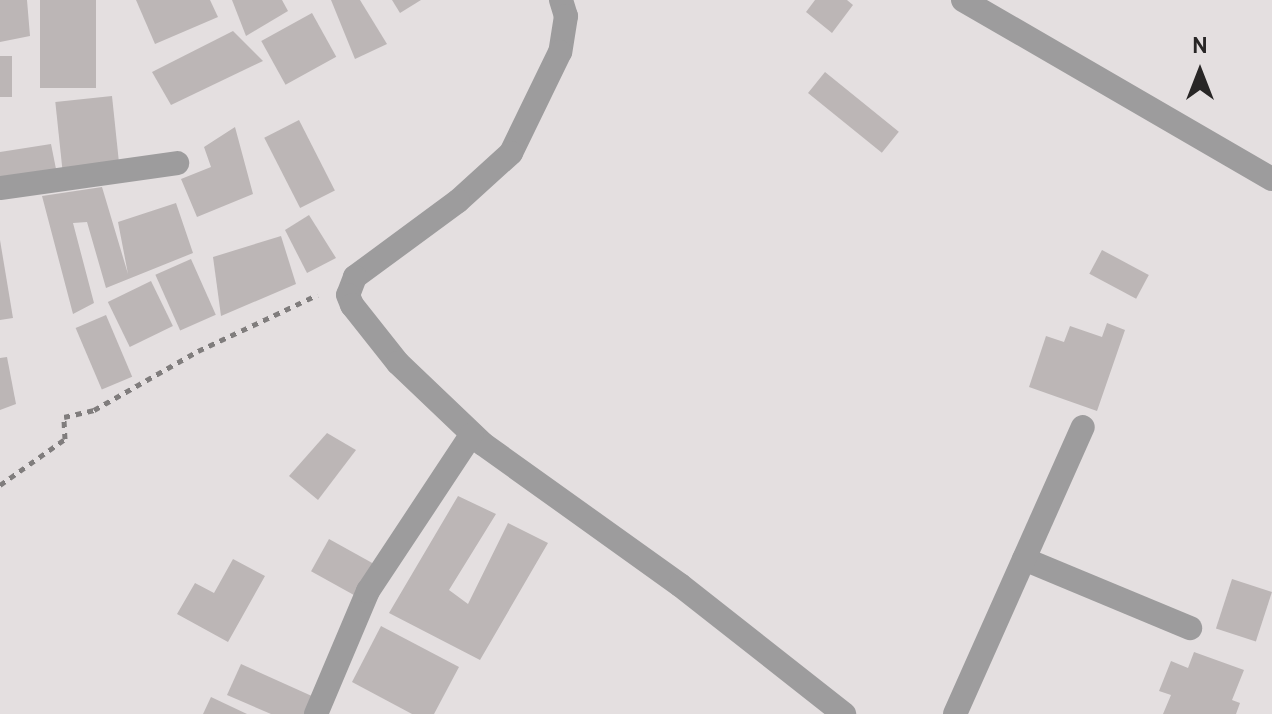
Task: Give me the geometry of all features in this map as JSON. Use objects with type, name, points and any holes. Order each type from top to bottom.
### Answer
[{"type":"street","points":[[561,0],[566,16],[560,52],[511,153],[458,201],[355,277],[348,295],[371,333],[472,434],[680,585],[844,714]]},
{"type":"street","points":[[963,0],[1272,179]]},
{"type":"street","points":[[0,188],[177,163]]},
{"type":"street","points":[[955,714],[1083,427]]},
{"type":"street","points":[[316,714],[368,591],[472,434]]},
{"type":"street","points":[[1024,559],[1190,628]]},
{"type":"path","points":[[0,485],[65,439],[64,417],[94,410],[198,351],[355,277]]},
{"type":"building","points":[[0,0],[27,0],[30,36],[0,42]]},
{"type":"building","points":[[40,0],[96,0],[96,88],[40,88]]},
{"type":"building","points":[[136,0],[210,0],[218,17],[155,44]]},
{"type":"building","points":[[232,0],[282,0],[288,11],[246,36]]},
{"type":"building","points":[[331,0],[360,0],[387,44],[355,59]]},
{"type":"building","points":[[392,0],[421,0],[400,13]]},
{"type":"building","points":[[815,0],[847,0],[853,5],[832,33],[806,12]]},
{"type":"building","points":[[312,13],[336,57],[286,85],[261,41]]},
{"type":"building","points":[[233,31],[263,61],[171,105],[152,72]]},
{"type":"building","points":[[0,56],[12,56],[12,97],[0,97]]},
{"type":"building","points":[[825,72],[899,132],[882,153],[808,93]]},
{"type":"building","points":[[112,96],[119,163],[62,169],[55,102]]},
{"type":"building","points":[[299,120],[335,190],[300,208],[264,138]]},
{"type":"building","points":[[235,127],[253,194],[197,217],[181,179],[211,167],[204,147]]},
{"type":"building","points":[[51,144],[57,174],[0,181],[0,152]]},
{"type":"building","points":[[102,187],[128,274],[118,222],[176,203],[193,253],[106,288],[87,222],[73,223],[94,303],[73,314],[42,196]]},
{"type":"building","points":[[309,215],[336,258],[307,273],[285,230]]},
{"type":"building","points":[[281,236],[296,284],[221,316],[213,257]]},
{"type":"building","points":[[0,240],[13,318],[0,320]]},
{"type":"building","points":[[1102,250],[1149,275],[1136,299],[1089,274]]},
{"type":"building","points":[[191,259],[216,315],[180,331],[155,275]]},
{"type":"building","points":[[151,281],[173,326],[130,347],[108,302]]},
{"type":"building","points":[[106,315],[132,377],[102,390],[76,328]]},
{"type":"building","points":[[1107,323],[1125,330],[1097,411],[1029,387],[1046,336],[1064,342],[1070,326],[1102,337]]},
{"type":"building","points":[[7,357],[16,404],[0,410],[0,358]]},
{"type":"building","points":[[327,433],[356,450],[318,500],[289,476]]},
{"type":"building","points":[[458,496],[496,514],[449,590],[468,604],[508,523],[548,543],[480,660],[389,613]]},
{"type":"building","points":[[329,539],[373,563],[355,596],[311,571]]},
{"type":"building","points":[[233,559],[265,576],[228,642],[177,614],[195,583],[214,593]]},
{"type":"building","points":[[1232,579],[1272,592],[1256,641],[1216,628]]},
{"type":"building","points":[[381,626],[459,667],[434,714],[412,714],[352,682]]},
{"type":"building","points":[[1194,652],[1244,670],[1232,700],[1240,703],[1236,714],[1163,714],[1171,695],[1159,691],[1171,661],[1188,668]]},
{"type":"building","points":[[241,664],[314,697],[307,714],[271,714],[227,695]]},
{"type":"building","points":[[211,697],[247,714],[203,714]]}]
